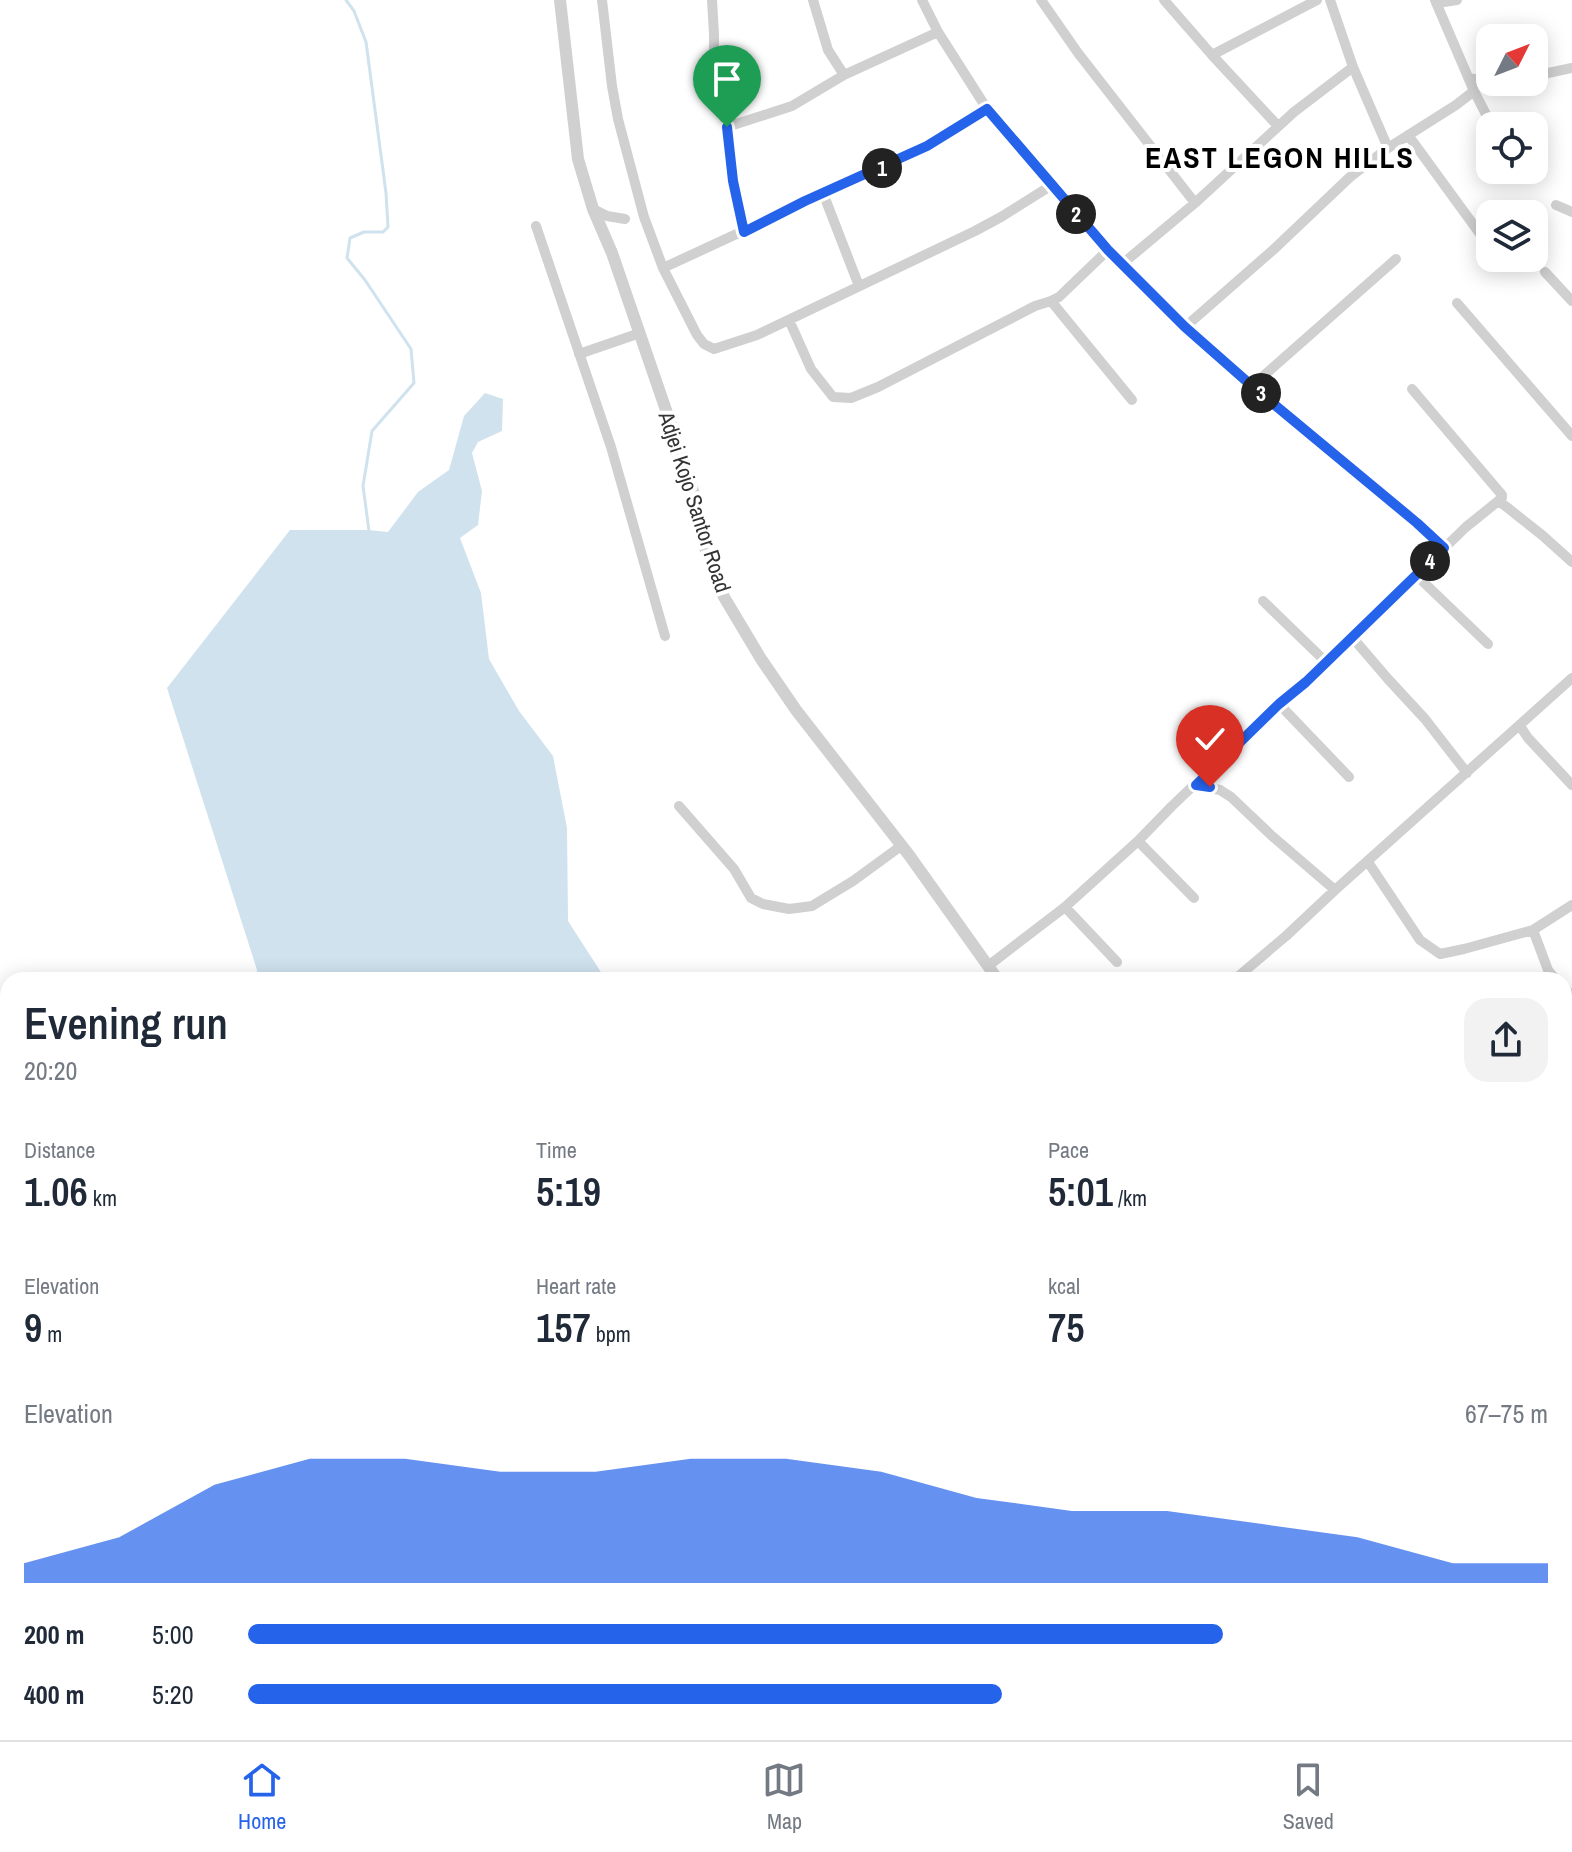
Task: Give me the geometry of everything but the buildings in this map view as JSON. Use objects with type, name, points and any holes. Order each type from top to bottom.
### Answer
[{"type":"street","name":"Adjei Kojo Santor Road","points":[[560,0],[578,159],[695,497],[704,545],[724,597],[796,710],[909,855],[992,972]]},
{"type":"street","points":[[602,0],[618,119],[644,217],[663,268],[697,335],[704,344],[714,349],[757,335],[988,224],[1052,185]]},
{"type":"street","points":[[712,0],[714,73],[727,127],[733,181],[744,232]]},
{"type":"street","points":[[813,0],[828,50],[844,75]]},
{"type":"street","points":[[922,0],[938,32],[987,109],[1121,265],[1252,386],[1444,548]]},
{"type":"street","points":[[1041,0],[1078,53],[1195,203]]},
{"type":"street","points":[[1164,0],[1278,126]]},
{"type":"street","points":[[1212,55],[1317,0]]},
{"type":"street","points":[[1330,0],[1353,67],[1388,148]]},
{"type":"street","points":[[1457,0],[1436,2],[1485,112]]},
{"type":"street","points":[[727,127],[792,106],[844,75],[938,32]]},
{"type":"street","points":[[1121,265],[1195,203],[1278,126],[1353,67]]},
{"type":"street","points":[[1548,73],[1572,68]]},
{"type":"street","points":[[1469,78],[1476,79]]},
{"type":"street","points":[[1185,327],[1350,177],[1474,91]]},
{"type":"street","points":[[663,268],[927,146],[987,109]]},
{"type":"street","points":[[1408,135],[1476,228]]},
{"type":"street","points":[[823,193],[859,286]]},
{"type":"street","points":[[1556,205],[1572,212]]},
{"type":"street","points":[[593,209],[607,216],[625,219]]},
{"type":"street","points":[[536,226],[611,447],[665,636]]},
{"type":"street","points":[[789,320],[811,369],[833,397],[851,398],[1035,306],[1051,301],[1066,291],[1108,250]]},
{"type":"street","points":[[1252,386],[1396,259]]},
{"type":"street","points":[[1545,272],[1572,301]]},
{"type":"street","points":[[1051,301],[1132,400]]},
{"type":"street","points":[[1457,303],[1572,436]]},
{"type":"street","points":[[579,354],[640,333]]},
{"type":"street","points":[[988,966],[1065,907],[1138,841],[1466,527],[1502,498],[1412,389]]},
{"type":"street","points":[[1499,501],[1572,562]]},
{"type":"street","points":[[1416,575],[1488,644]]},
{"type":"street","points":[[1263,601],[1326,662]]},
{"type":"street","points":[[1352,637],[1425,719],[1467,773]]},
{"type":"street","points":[[1243,972],[1572,678]]},
{"type":"street","points":[[1279,704],[1349,777]]},
{"type":"street","points":[[1520,726],[1572,785]]},
{"type":"street","points":[[1196,785],[1220,790],[1231,797],[1335,890]]},
{"type":"street","points":[[679,806],[734,869],[751,898],[763,904],[789,909],[812,906],[901,846]]},
{"type":"street","points":[[1138,841],[1194,898]]},
{"type":"street","points":[[1368,862],[1420,940],[1440,954],[1533,930],[1572,905]]},
{"type":"street","points":[[1065,907],[1117,962]]},
{"type":"street","points":[[1533,930],[1550,972]]},
{"type":"water","points":[[485,393],[503,399],[502,431],[478,442],[472,453],[482,491],[478,525],[460,538],[481,593],[489,659],[519,711],[553,756],[567,828],[568,921],[601,972],[257,972],[167,688],[290,530],[388,532],[418,492],[449,470],[464,416]]},
{"type":"waterway","points":[[346,0],[354,11],[366,42],[388,227],[383,232],[364,232],[350,238],[347,258],[411,349],[414,383],[372,431],[363,486],[369,531]]},
{"type":"district","name":"EAST LEGON HILLS","points":[[1280,157]]},
{"type":"route","points":[[727,127],[733,181],[744,232],[927,146],[987,109],[1121,265],[1185,327],[1444,548],[1196,785],[1210,787]]}]
